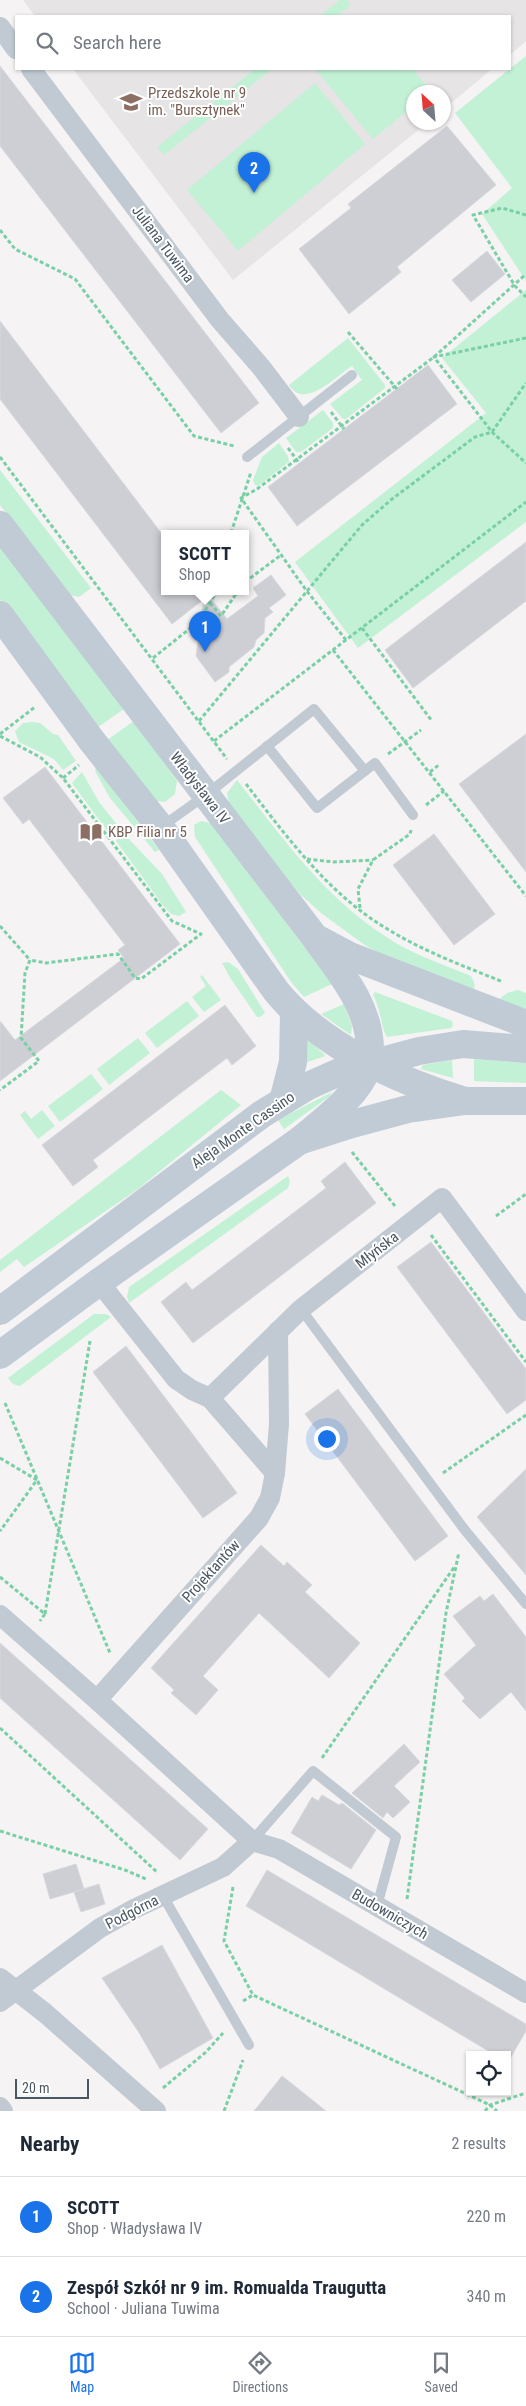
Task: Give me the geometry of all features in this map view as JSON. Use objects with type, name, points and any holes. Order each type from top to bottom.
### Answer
[{"type":"street","points":[[0,27],[15,48]]},
{"type":"street","name":"Juliana Tuwima","points":[[32,70],[220,320],[261,367],[299,416]]},
{"type":"street","name":"Władysława IV","points":[[0,525],[313,935],[352,989],[365,1015],[370,1039],[370,1064]]},
{"type":"street","points":[[0,615],[92,741],[161,828],[276,991],[294,1013],[370,1064],[435,1092],[465,1100]]},
{"type":"street","points":[[313,935],[330,947],[350,956],[526,1024]]},
{"type":"street","points":[[283,1100],[293,1062],[294,1013]]},
{"type":"street","name":"Aleja Monte Cassino","points":[[0,1311],[254,1120],[308,1086],[330,1076],[419,1051],[463,1044],[526,1048]]},
{"type":"street","points":[[0,1356],[99,1282],[299,1141],[343,1104],[370,1064]]},
{"type":"street","points":[[299,1141],[408,1109],[465,1100],[526,1102]]},
{"type":"street","name":"Młyńska","points":[[210,1398],[301,1309],[442,1198],[526,1311]]},
{"type":"street","points":[[99,1282],[176,1380],[210,1398],[275,1473]]},
{"type":"street","name":"Projektantów","points":[[97,1700],[258,1518],[270,1498],[275,1473],[279,1424],[278,1331]]},
{"type":"street","points":[[0,1615],[252,1841]]},
{"type":"street","name":"Budowniczych","points":[[252,1841],[279,1849],[526,1993]]},
{"type":"street","name":"Podgórna","points":[[0,2002],[100,1928],[226,1864],[252,1841]]},
{"type":"street","points":[[0,1978],[104,2064],[151,2107]]},
{"type":"street","points":[[0,2107],[3,2111]]},
{"type":"lane","points":[[247,457],[352,375]]},
{"type":"lane","points":[[161,828],[206,795],[314,708],[366,771]]},
{"type":"lane","points":[[267,746],[317,808],[375,763],[413,816]]},
{"type":"lane","points":[[301,1309],[464,1528],[526,1604]]},
{"type":"lane","points":[[252,1841],[313,1771],[396,1837],[376,1906]]},
{"type":"lane","points":[[170,1892],[248,2045]]},
{"type":"path","points":[[526,215],[502,208],[473,215],[515,286],[526,297]]},
{"type":"path","points":[[0,230],[15,249],[75,279],[194,436],[238,447],[247,457],[251,470],[232,530]]},
{"type":"path","points":[[241,498],[257,489],[396,388],[515,286],[526,274]]},
{"type":"path","points":[[348,332],[396,388]]},
{"type":"path","points":[[434,357],[526,338]]},
{"type":"path","points":[[434,357],[492,432],[526,463]]},
{"type":"path","points":[[199,721],[362,524],[392,499],[475,438],[492,432],[526,383]]},
{"type":"path","points":[[0,457],[292,845],[341,894],[387,930],[440,957],[503,982]]},
{"type":"path","points":[[241,498],[306,590],[346,640]]},
{"type":"path","points":[[214,741],[526,502]]},
{"type":"path","points":[[249,579],[281,555]]},
{"type":"path","points":[[153,658],[198,622],[215,595]]},
{"type":"path","points":[[210,603],[221,616],[235,595]]},
{"type":"path","points":[[362,628],[432,721]]},
{"type":"path","points":[[333,650],[526,896]]},
{"type":"path","points":[[0,926],[30,960],[46,963],[118,954],[135,978],[141,980],[201,934],[172,921],[63,778],[40,757],[0,735],[35,707]]},
{"type":"path","points":[[375,763],[420,730]]},
{"type":"path","points":[[63,778],[84,762]]},
{"type":"path","points":[[430,772],[440,764]]},
{"type":"path","points":[[360,909],[358,889],[373,860],[410,834],[413,816],[444,791]]},
{"type":"path","points":[[306,859],[334,862],[373,860]]},
{"type":"path","points":[[0,1090],[39,1061],[21,1038],[25,973],[30,960]]},
{"type":"path","points":[[352,1152],[410,1224],[427,1229],[526,1362]]},
{"type":"path","points":[[496,1216],[526,1194]]},
{"type":"path","points":[[45,1614],[57,1528],[90,1341]]},
{"type":"path","points":[[5,1403],[118,1675]]},
{"type":"path","points":[[430,1482],[526,1415]]},
{"type":"path","points":[[0,1458],[37,1480]]},
{"type":"path","points":[[0,1531],[37,1480]]},
{"type":"path","points":[[404,1922],[446,1613],[464,1528]]},
{"type":"path","points":[[313,1771],[457,1563]]},
{"type":"path","points":[[0,1728],[170,1892]]},
{"type":"path","points":[[0,1831],[125,1870],[170,1892]]},
{"type":"path","points":[[226,1864],[235,1878],[224,1941],[253,1995],[490,2106],[497,2111]]},
{"type":"path","points":[[151,2107],[235,2020]]},
{"type":"path","points":[[224,2111],[248,2045]]},
{"type":"path","points":[[485,2111],[490,2106],[526,2093]]},
{"type":"shaded area","points":[[23,0],[526,0],[526,41],[511,54],[511,15],[34,15]]},
{"type":"shaded area","points":[[74,70],[491,70],[451,103],[451,85],[406,85],[406,130],[418,130],[233,280]]},
{"type":"green space","points":[[340,0],[347,0],[351,5],[338,15],[321,15]]},
{"type":"green space","points":[[526,56],[526,281],[482,214],[512,188],[455,113],[511,70]]},
{"type":"green space","points":[[254,70],[271,70],[164,155],[157,147]]},
{"type":"green space","points":[[316,70],[414,70],[426,85],[406,85],[406,112],[373,139]]},
{"type":"green space","points":[[315,83],[365,144],[238,251],[187,190]]},
{"type":"green space","points":[[526,290],[526,522],[358,648],[295,562],[486,413],[442,358]]},
{"type":"green space","points":[[348,338],[385,385],[385,388],[346,419],[343,419],[330,404],[362,380],[352,366],[330,383],[312,393],[303,394],[296,392],[289,385]]},
{"type":"green space","points":[[323,410],[333,423],[333,428],[301,452],[296,452],[286,438]]},
{"type":"green space","points":[[279,443],[288,456],[289,462],[258,486],[255,485],[253,480],[262,457]]},
{"type":"green space","points":[[0,470],[91,588],[79,597],[69,595],[0,505]]},
{"type":"green space","points":[[0,546],[124,709],[101,725],[97,727],[0,600]]},
{"type":"green space","points":[[134,721],[177,781],[175,794],[165,802],[157,801],[107,740]]},
{"type":"green space","points":[[23,723],[40,723],[53,734],[58,735],[76,761],[63,770],[54,759],[19,742],[15,731]]},
{"type":"green space","points":[[96,767],[159,850],[155,852],[110,798],[95,771]]},
{"type":"green space","points":[[82,772],[99,802],[119,827],[115,837],[111,836],[72,783]]},
{"type":"green space","points":[[237,780],[287,844],[342,903],[385,936],[405,948],[471,976],[475,985],[472,993],[420,975],[366,946],[321,913],[300,894],[229,804],[227,793]]},
{"type":"green space","points":[[201,821],[211,823],[332,984],[304,997],[291,982],[195,837],[194,825]]},
{"type":"green space","points":[[123,833],[162,874],[186,912],[179,916],[171,914],[162,904],[116,841]]},
{"type":"green space","points":[[228,962],[238,969],[265,1013],[260,1017],[257,1017],[222,963]]},
{"type":"green space","points":[[202,975],[221,1000],[204,1012],[192,997],[206,986],[200,977]]},
{"type":"green space","points":[[518,990],[526,993],[526,1013],[497,1001],[507,993]]},
{"type":"green space","points":[[375,992],[452,1021],[453,1025],[451,1028],[387,1037],[373,995]]},
{"type":"green space","points":[[187,1001],[199,1016],[157,1048],[145,1033]]},
{"type":"green space","points":[[344,1004],[352,1026],[351,1035],[321,1014]]},
{"type":"green space","points":[[298,1031],[324,1054],[325,1056],[305,1063]]},
{"type":"green space","points":[[138,1038],[150,1053],[109,1085],[97,1069]]},
{"type":"green space","points":[[474,1059],[526,1063],[526,1083],[474,1081]]},
{"type":"green space","points":[[452,1060],[453,1078],[421,1069],[423,1065]]},
{"type":"green space","points":[[91,1074],[103,1089],[60,1122],[48,1106]]},
{"type":"green space","points":[[221,1090],[241,1105],[138,1189],[24,1267],[17,1259],[0,1272],[0,1260]]},
{"type":"green space","points":[[332,1092],[330,1096],[284,1129],[278,1120]]},
{"type":"green space","points":[[42,1110],[55,1126],[38,1139],[20,1115],[25,1111],[31,1119]]},
{"type":"green space","points":[[288,1176],[290,1181],[288,1188],[129,1303],[127,1297],[129,1287]]},
{"type":"green space","points":[[94,1314],[106,1314],[111,1317],[20,1386],[13,1384],[8,1378]]},
{"type":"building","points":[[0,66],[259,403],[221,433],[0,146]]},
{"type":"building","points":[[442,130],[450,130],[496,185],[397,267],[401,272],[349,314],[299,249],[351,208],[348,204]]},
{"type":"building","points":[[487,251],[505,274],[471,302],[452,280]]},
{"type":"building","points":[[0,321],[161,533],[161,595],[208,595],[227,619],[258,596],[253,588],[271,575],[286,595],[269,608],[273,612],[265,618],[264,633],[256,640],[254,647],[229,667],[229,672],[215,682],[196,656],[204,599],[172,624],[0,399]]},
{"type":"building","points":[[428,365],[457,404],[297,526],[268,487]]},
{"type":"building","points":[[526,542],[526,601],[413,688],[385,650]]},
{"type":"building","points":[[526,734],[526,872],[459,784]]},
{"type":"building","points":[[45,767],[180,944],[0,1081],[0,1021],[15,1040],[124,958],[118,950],[125,945],[29,819],[23,824],[3,798]]},
{"type":"building","points":[[434,834],[495,914],[454,945],[393,865]]},
{"type":"building","points":[[225,1005],[256,1046],[232,1065],[227,1058],[93,1160],[98,1167],[73,1186],[42,1145]]},
{"type":"building","points":[[345,1162],[376,1203],[193,1343],[161,1302],[186,1282],[192,1290],[288,1217],[326,1188],[321,1181]]},
{"type":"building","points":[[431,1242],[526,1369],[526,1400],[507,1414],[397,1267]]},
{"type":"building","points":[[126,1346],[237,1493],[203,1518],[93,1372]]},
{"type":"building","points":[[338,1389],[448,1536],[415,1561],[305,1414]]},
{"type":"building","points":[[526,1469],[526,1575],[477,1517]]},
{"type":"building","points":[[261,1545],[284,1566],[287,1562],[312,1585],[305,1592],[360,1643],[329,1678],[259,1613],[203,1676],[218,1690],[196,1715],[171,1693],[174,1690],[151,1668]]},
{"type":"building","points":[[493,1594],[526,1637],[526,1711],[511,1692],[480,1719],[462,1701],[465,1698],[444,1674],[476,1645],[453,1616],[480,1596],[484,1601]]},
{"type":"building","points":[[0,1643],[208,1829],[180,1860],[0,1698]]},
{"type":"building","points":[[404,1744],[420,1762],[394,1786],[410,1802],[393,1818],[387,1812],[383,1818],[352,1793]]},
{"type":"building","points":[[322,1795],[339,1805],[342,1803],[376,1830],[351,1869],[291,1833],[312,1797],[318,1801]]},
{"type":"building","points":[[76,1864],[84,1889],[50,1899],[43,1874]]},
{"type":"building","points":[[267,1870],[526,2024],[526,2031],[511,2057],[511,2051],[488,2051],[246,1906]]},
{"type":"building","points":[[99,1884],[105,1904],[81,1912],[74,1892]]},
{"type":"building","points":[[162,1945],[213,2038],[160,2069],[138,2031],[102,1978]]},
{"type":"building","points":[[282,2076],[296,2087],[326,2111],[254,2111]]},
{"type":"place","name":"Przedszkole nr 9 im. \"Bursztynek\"","points":[[131,102]]},
{"type":"place","name":"Zespół Szkół nr 9 im. Romualda Traugutta","points":[[254,193]]},
{"type":"place","name":"SCOTT","points":[[205,652]]},
{"type":"place","name":"KBP Filia nr 5","points":[[91,832]]}]
